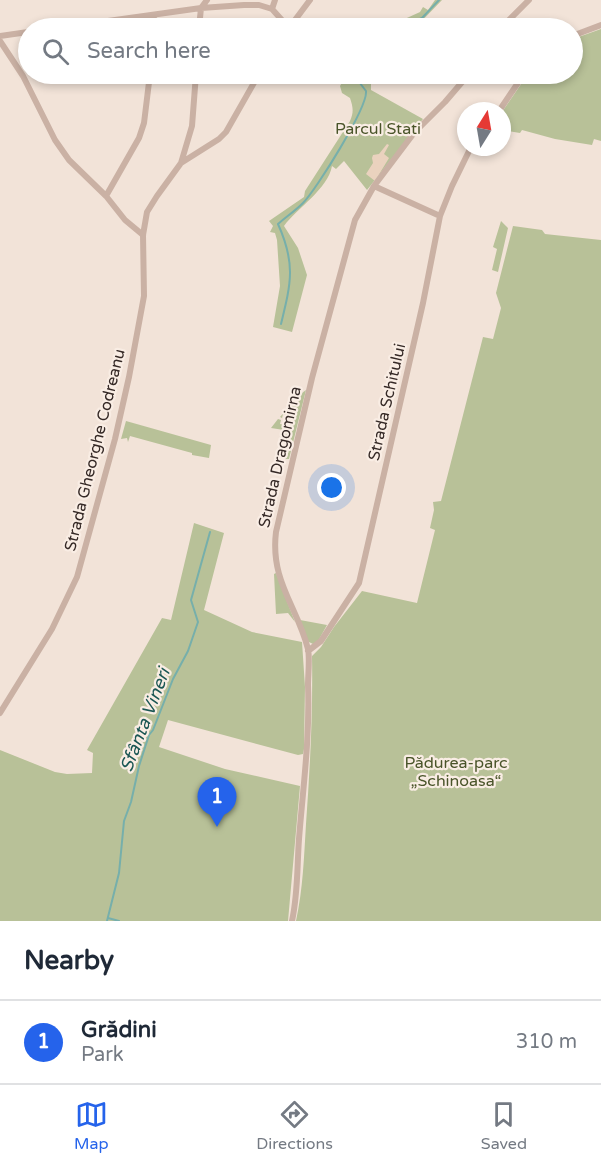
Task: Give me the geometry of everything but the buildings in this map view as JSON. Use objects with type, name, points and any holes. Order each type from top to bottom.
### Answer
[{"type":"street","points":[[200,18],[201,8],[207,0]]},
{"type":"street","points":[[272,9],[275,0]]},
{"type":"street","points":[[296,18],[310,0]]},
{"type":"street","points":[[511,18],[529,0]]},
{"type":"street","points":[[132,18],[201,8],[259,5],[272,9],[280,18]]},
{"type":"street","points":[[583,32],[601,26]]},
{"type":"street","points":[[0,36],[18,33]]},
{"type":"street","points":[[0,41],[18,68]]},
{"type":"street","points":[[27,84],[69,160],[106,196],[125,220],[143,235]]},
{"type":"street","points":[[106,196],[139,138],[144,123],[149,84]]},
{"type":"street","points":[[181,163],[192,126],[195,84]]},
{"type":"street","name":"Strada Gheorghe Codreanu","points":[[0,713],[52,629],[76,577],[115,439],[129,377],[144,296],[143,235],[147,212],[181,163],[226,132],[253,84]]},
{"type":"street","name":"Strada Dragomirna","points":[[292,921],[297,895],[299,838],[307,759],[308,651],[280,581],[275,553],[276,532],[310,387],[355,220],[374,186],[414,134],[460,84]]},
{"type":"street","points":[[505,102],[517,84]]},
{"type":"street","name":"Strada Schitului","points":[[308,651],[321,642],[359,583],[423,303],[440,216],[467,156]]},
{"type":"street","points":[[374,186],[440,216]]},
{"type":"green space","points":[[435,0],[442,0],[425,18],[407,18],[420,12],[423,7],[428,10]]},
{"type":"green space","points":[[601,29],[601,141],[594,139],[592,145],[555,139],[522,130],[520,133],[511,132],[511,102],[509,102],[521,84],[583,84],[583,35]]},
{"type":"green space","name":"Parcul Stati","points":[[341,84],[371,84],[371,90],[423,119],[367,190],[344,161],[336,169],[332,166],[325,183],[284,226],[298,248],[307,275],[292,332],[273,327],[280,286],[277,240],[275,233],[270,232],[273,226],[269,221],[304,197],[305,191],[350,121],[353,112],[351,101],[342,93]]},
{"type":"green space","points":[[501,221],[508,228],[498,272],[492,270],[497,249],[493,247]]},
{"type":"green space","name":"Pădurea-parc „Schinoasa“","points":[[513,226],[542,230],[545,234],[601,240],[601,921],[296,921],[303,873],[309,782],[312,656],[362,591],[417,603],[435,530],[430,528],[434,510],[433,502],[441,501],[483,337],[493,339],[501,308],[496,293]]},
{"type":"green space","points":[[306,390],[289,459],[285,459],[289,443],[282,441],[284,430],[271,428],[278,419],[281,420],[280,424],[284,425],[287,416],[283,414],[282,418],[280,417]]},
{"type":"green space","points":[[126,421],[211,445],[209,458],[130,436],[128,442],[127,438],[121,439]]},
{"type":"green space","points":[[194,523],[224,533],[204,610],[252,632],[302,642],[305,687],[304,749],[303,754],[298,755],[168,720],[159,747],[225,769],[300,786],[288,921],[0,921],[0,750],[55,772],[92,773],[93,753],[87,750],[162,618],[171,620]]},
{"type":"green space","points":[[276,573],[295,622],[288,613],[276,614],[274,574]]},
{"type":"green space","points":[[300,620],[327,625],[317,643],[307,641]]},
{"type":"shaded area","points":[[387,144],[389,145],[384,154],[389,158],[375,181],[366,174],[373,163],[373,155],[379,154]]},
{"type":"waterway","name":"Sfânta Vineri","points":[[422,18],[439,0]]},
{"type":"waterway","name":"Sfânta Vineri","points":[[281,324],[290,274],[284,238],[278,224],[310,195],[340,148],[364,100],[366,91],[361,84]]},
{"type":"waterway","name":"Sfânta Vineri","points":[[107,921],[119,873],[124,821],[139,766],[149,735],[173,679],[188,651],[198,622],[191,600],[210,532]]},
{"type":"waterway","points":[[108,918],[119,921]]},
{"type":"place","name":"Grădini","points":[[217,827]]}]
